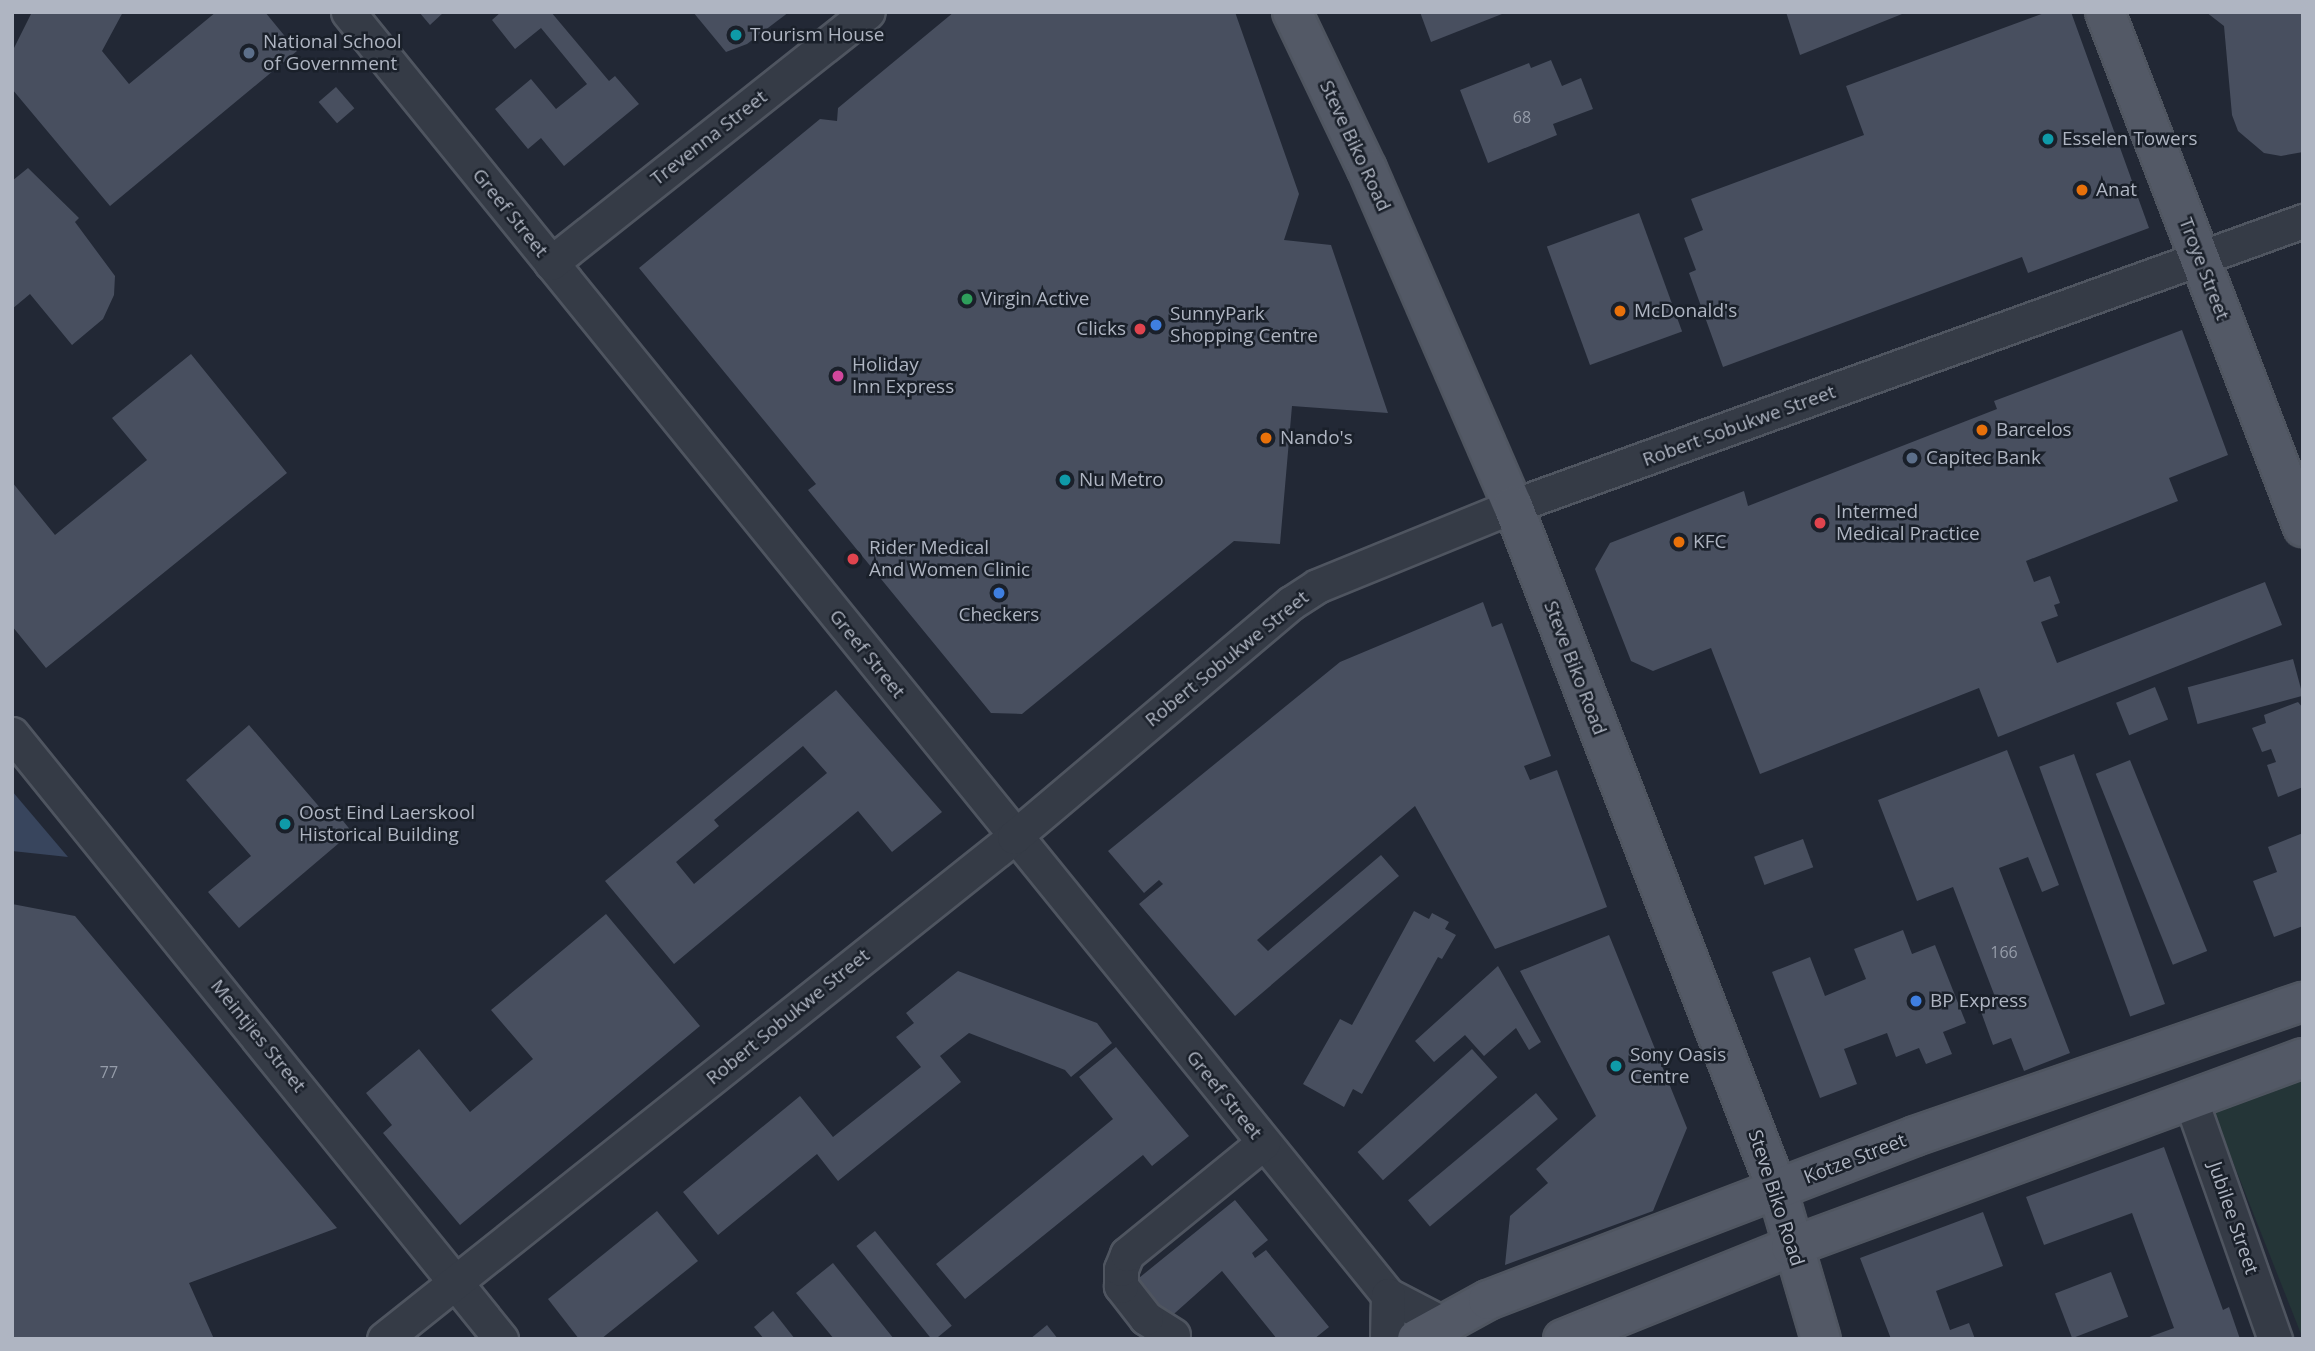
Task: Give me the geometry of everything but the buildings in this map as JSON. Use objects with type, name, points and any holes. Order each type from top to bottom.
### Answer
[{"type":"main road","name":"Steve Biko Road","points":[[1292,12],[1367,169],[1513,506],[1777,1189],[1790,1247],[1821,1339]]},
{"type":"main road","name":"Troye Street","points":[[2105,12],[2303,527]]},
{"type":"main road","name":"Kotze Street","points":[[1430,1331],[1488,1300],[1966,1117],[2303,1002]]},
{"type":"main road","points":[[1563,1339],[1790,1247],[2303,1058]]},
{"type":"street","name":"Greef Street","points":[[348,12],[1263,1143],[1388,1295],[1430,1331]]},
{"type":"street","name":"Trevenna Street","points":[[551,263],[867,12]]},
{"type":"street","name":"Robert Sobukwe Street","points":[[384,1339],[1014,837],[1291,603],[1326,582],[1513,506],[2201,261],[2303,221]]},
{"type":"street","name":"Meintjies Street","points":[[12,734],[501,1339]]},
{"type":"street","name":"Jubilee Street","points":[[2190,1098],[2275,1339]]},
{"type":"street","points":[[1174,1335],[1146,1318],[1121,1286],[1119,1279],[1127,1254],[1263,1143]]},
{"type":"street","points":[[1387,1339],[1388,1295]]},
{"type":"shaded area","points":[[2303,1071],[2303,1339],[2210,1104]]},
{"type":"water","points":[[12,791],[68,857],[12,851]]},
{"type":"place","name":"Tourism House","points":[[736,35]]},
{"type":"place","name":"National School of Government","points":[[249,53]]},
{"type":"place","name":"Esselen Towers","points":[[2048,139]]},
{"type":"place","name":"Anat","points":[[2082,190]]},
{"type":"place","name":"Virgin Active","points":[[967,299]]},
{"type":"place","name":"McDonald's","points":[[1620,311]]},
{"type":"place","name":"SunnyPark Shopping Centre","points":[[1156,325]]},
{"type":"place","name":"Clicks","points":[[1140,329]]},
{"type":"place","name":"Holiday Inn Express","points":[[838,376]]},
{"type":"place","name":"Barcelos","points":[[1982,430]]},
{"type":"place","name":"Nando's","points":[[1266,438]]},
{"type":"place","name":"Capitec Bank","points":[[1912,458]]},
{"type":"place","name":"Nu Metro","points":[[1065,480]]},
{"type":"place","name":"Intermed Medical Practice","points":[[1820,523]]},
{"type":"place","name":"KFC","points":[[1679,542]]},
{"type":"place","name":"Rider Medical And Women Clinic","points":[[853,559]]},
{"type":"place","name":"Checkers","points":[[999,593]]},
{"type":"place","name":"Oost Eind Laerskool Historical Building","points":[[285,824]]},
{"type":"place","name":"BP Express","points":[[1916,1001]]},
{"type":"place","name":"Sony Oasis Centre","points":[[1616,1066]]}]
